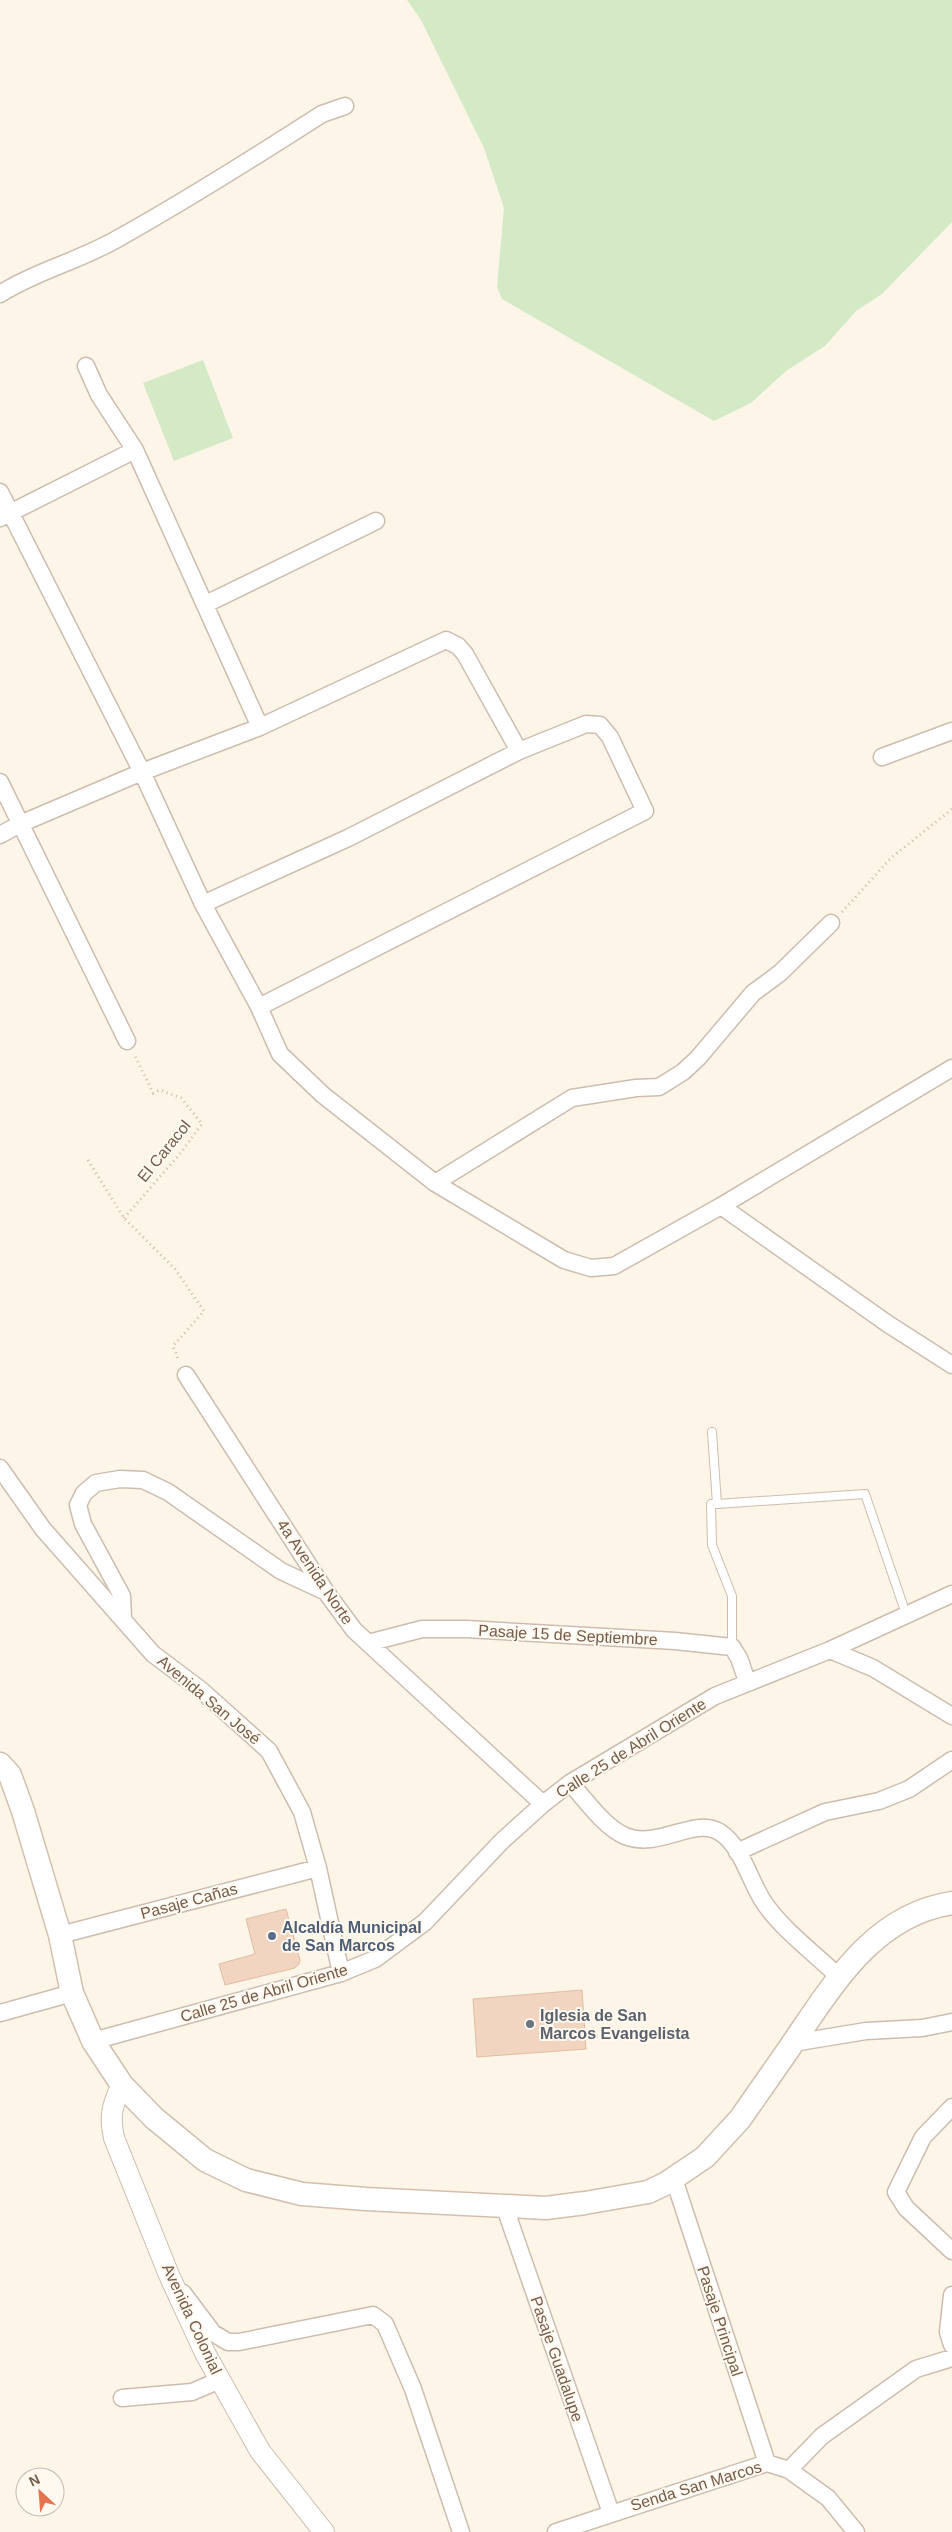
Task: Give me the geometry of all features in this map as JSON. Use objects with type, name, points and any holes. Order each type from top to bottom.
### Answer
[{"type":"main road","points":[[0,1764],[10,1775],[60,1935],[72,1993],[93,2042],[122,2086],[154,2118],[205,2160],[246,2180],[302,2194],[546,2208],[648,2192],[674,2179],[705,2157],[725,2137],[740,2119],[838,1976],[889,1927],[913,1914],[952,1903]]},
{"type":"street","points":[[0,294],[19,282],[68,264],[116,240],[322,114],[345,106]]},
{"type":"street","points":[[0,278],[6,282],[19,282]]},
{"type":"street","points":[[86,366],[99,396],[135,450],[260,727]]},
{"type":"street","points":[[5,515],[135,450]]},
{"type":"street","points":[[0,492],[5,515],[142,772],[203,904],[259,1007],[280,1054],[323,1095],[435,1183],[564,1260],[591,1268],[614,1266],[721,1206],[952,1068]]},
{"type":"street","points":[[206,604],[376,521]]},
{"type":"street","points":[[0,835],[20,824],[142,772],[260,727],[446,640],[458,646],[465,654],[519,751]]},
{"type":"street","points":[[203,904],[348,838],[519,751],[586,724],[600,725],[610,736],[645,811],[259,1007]]},
{"type":"street","points":[[882,757],[952,731]]},
{"type":"street","points":[[0,782],[128,1041]]},
{"type":"street","points":[[435,1183],[572,1098],[636,1088],[659,1087],[683,1072],[698,1058],[753,993],[780,973],[832,923]]},
{"type":"street","points":[[721,1206],[888,1324],[952,1364]]},
{"type":"street","name":"4a Avenida Norte","points":[[186,1375],[326,1592],[354,1630],[543,1804]]},
{"type":"street","name":"Avenida San José","points":[[0,1468],[43,1528],[153,1654],[201,1690],[269,1751],[302,1812],[318,1868],[341,1973]]},
{"type":"street","points":[[123,1618],[122,1596],[83,1524],[78,1504],[84,1493],[96,1483],[120,1479],[143,1480],[168,1492],[281,1571],[326,1592]]},
{"type":"street","name":"Calle 25 de Abril Oriente","points":[[93,2042],[341,1973],[375,1959],[425,1922],[502,1840],[570,1783],[715,1696],[747,1681],[830,1650],[952,1594]]},
{"type":"street","name":"Pasaje 15 de Septiembre","points":[[368,1643],[422,1629],[466,1629],[666,1640],[732,1647]]},
{"type":"street","points":[[732,1647],[739,1658],[747,1681]]},
{"type":"street","points":[[830,1650],[873,1668],[952,1716]]},
{"type":"street","points":[[737,1852],[825,1812],[879,1801],[909,1789],[952,1760]]},
{"type":"street","points":[[570,1783],[607,1822],[623,1835],[641,1841],[699,1828],[710,1828],[722,1833],[737,1852],[765,1904],[838,1976]]},
{"type":"street","name":"Pasaje Cañas","points":[[60,1935],[318,1868]]},
{"type":"street","points":[[0,2014],[72,1993]]},
{"type":"street","points":[[792,2043],[866,2031],[922,2028],[952,2022]]},
{"type":"street","name":"Avenida Colonial","points":[[122,2086],[111,2114],[110,2121],[114,2138],[169,2275],[205,2353],[260,2452],[324,2532]]},
{"type":"street","points":[[952,2108],[923,2137],[896,2192],[906,2208],[952,2251]]},
{"type":"street","name":"Pasaje Principal","points":[[674,2179],[767,2463]]},
{"type":"street","name":"Pasaje Guadalupe","points":[[504,2205],[611,2513]]},
{"type":"street","points":[[169,2275],[213,2333],[228,2342],[239,2342],[373,2315],[380,2318],[385,2324],[413,2389],[461,2532]]},
{"type":"street","points":[[952,2296],[948,2332],[952,2345]]},
{"type":"street","points":[[789,2470],[822,2436],[916,2369],[952,2358]]},
{"type":"street","points":[[122,2398],[192,2392],[220,2380]]},
{"type":"street","name":"Senda San Marcos","points":[[556,2532],[767,2463],[789,2470],[828,2498],[856,2532]]},
{"type":"lane","points":[[712,1432],[717,1504]]},
{"type":"lane","points":[[732,1647],[732,1596],[712,1545],[711,1504],[865,1494],[906,1614]]},
{"type":"path","points":[[832,923],[890,858],[952,809]]},
{"type":"path","name":"El Caracol","points":[[124,1218],[179,1155],[202,1124],[181,1098],[160,1090],[153,1093],[128,1041]]},
{"type":"path","points":[[88,1160],[124,1218],[175,1269],[204,1311],[173,1346],[186,1375]]},
{"type":"green space","points":[[407,0],[952,0],[952,222],[882,294],[856,311],[825,346],[786,371],[751,403],[714,421],[502,299],[497,287],[504,208],[484,148],[421,20]]},
{"type":"green space","points":[[203,360],[233,438],[174,461],[143,383]]},
{"type":"building","name":"Alcaldía Municipal de San Marcos","points":[[286,1909],[300,1960],[299,1964],[295,1968],[225,1985],[219,1964],[255,1954],[246,1919]]},
{"type":"building","name":"Iglesia de San Marcos Evangelista","points":[[582,1990],[586,2049],[477,2057],[473,1999]]},
{"type":"place","name":"Alcaldía Municipal de San Marcos","points":[[272,1936]]},
{"type":"place","name":"Iglesia de San Marcos Evangelista","points":[[530,2024]]}]
